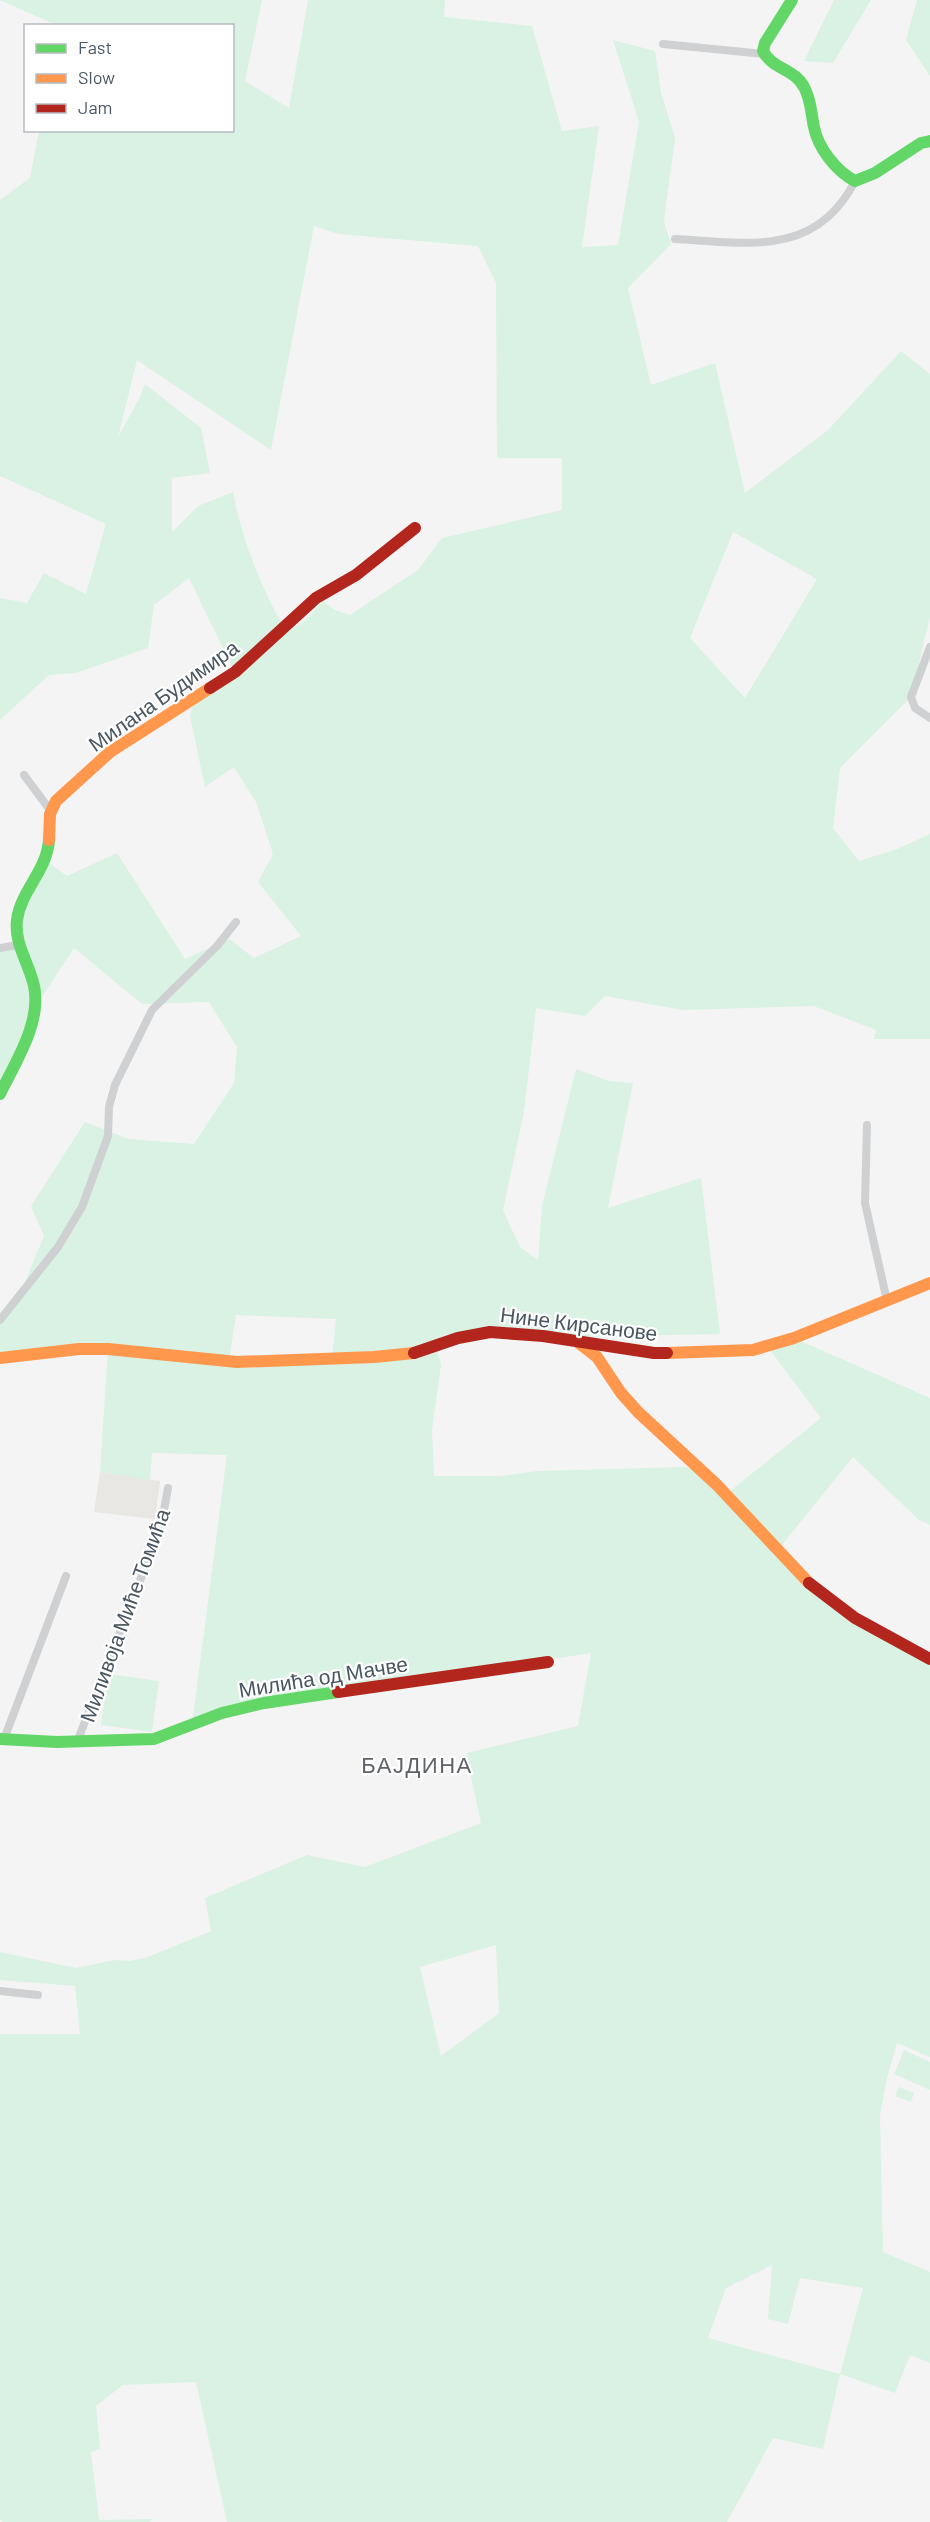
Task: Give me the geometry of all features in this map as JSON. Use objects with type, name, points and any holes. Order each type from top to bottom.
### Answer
[{"type":"street","points":[[792,0],[765,43],[764,54],[771,64],[789,72],[801,81],[807,93],[816,139],[826,155],[847,177],[855,181]]},
{"type":"street","points":[[663,44],[764,54]]},
{"type":"street","points":[[675,239],[745,245],[783,241],[803,234],[822,223],[848,195],[855,181],[875,173],[921,143],[930,141]]},
{"type":"street","name":"Милана Будимира","points":[[50,810],[76,781],[110,752],[235,672],[316,598],[356,575],[415,528]]},
{"type":"street","points":[[930,647],[912,697],[915,708],[930,718]]},
{"type":"street","points":[[0,1094],[34,1010],[35,988],[17,945],[17,921],[22,899],[46,861],[50,810],[24,775]]},
{"type":"street","points":[[0,1320],[58,1247],[82,1207],[108,1136],[109,1107],[115,1085],[152,1010],[217,946],[236,922]]},
{"type":"street","points":[[0,948],[17,945]]},
{"type":"street","points":[[867,1125],[866,1203],[887,1301]]},
{"type":"street","name":"Нине Кирсанове","points":[[0,1358],[79,1349],[108,1349],[237,1362],[264,1362],[410,1354],[458,1338],[490,1332],[572,1340],[654,1353],[753,1350],[794,1338],[930,1283]]},
{"type":"street","points":[[572,1340],[589,1349],[597,1357],[621,1393],[638,1412],[717,1485],[809,1583],[855,1618],[930,1659]]},
{"type":"street","name":"Миливоја Миће Томића","points":[[77,1742],[161,1527],[168,1488]]},
{"type":"street","points":[[2,1739],[66,1576]]},
{"type":"street","name":"Милића од Мачве","points":[[2,1739],[77,1742],[162,1737],[222,1713],[264,1702],[548,1662]]},
{"type":"street","points":[[0,1991],[38,1995]]},
{"type":"shaded area","points":[[100,1472],[160,1481],[155,1519],[94,1512]]},
{"type":"green space","points":[[0,0],[262,0],[245,81],[289,108],[308,0],[445,0],[444,17],[532,26],[562,131],[599,126],[582,247],[618,245],[639,122],[613,40],[655,51],[661,93],[675,137],[664,222],[671,244],[628,288],[651,385],[715,363],[745,493],[828,430],[901,351],[930,374],[930,616],[911,697],[840,768],[833,828],[859,861],[897,849],[930,834],[930,1039],[874,1039],[876,1030],[814,1006],[683,1010],[605,996],[585,1016],[536,1008],[524,1112],[503,1210],[520,1247],[538,1260],[542,1206],[576,1069],[609,1081],[633,1083],[608,1208],[701,1178],[720,1334],[523,1338],[490,1332],[436,1346],[441,1365],[432,1430],[434,1476],[502,1476],[537,1471],[687,1467],[729,1492],[821,1418],[770,1350],[794,1338],[930,1398],[930,1525],[919,1520],[853,1457],[777,1551],[809,1583],[930,1659],[930,2057],[897,2043],[886,2082],[880,2116],[883,2252],[930,2272],[930,2363],[910,2355],[895,2393],[840,2374],[823,2449],[773,2438],[727,2522],[227,2522],[196,2382],[123,2385],[96,2406],[100,2449],[91,2452],[99,2520],[153,2519],[150,2522],[2,2522],[0,2518],[0,2034],[80,2034],[75,1986],[0,1980],[0,1952],[76,1968],[115,1960],[130,1961],[148,1957],[211,1931],[205,1898],[307,1855],[365,1867],[481,1823],[466,1753],[578,1726],[591,1653],[367,1688],[326,1692],[192,1725],[227,1455],[152,1453],[150,1480],[100,1472],[108,1349],[0,1358],[0,1320],[17,1301],[44,1236],[31,1206],[85,1122],[129,1139],[194,1144],[234,1083],[237,1047],[209,1002],[142,1004],[74,948],[34,1009],[0,1094],[0,948],[17,945],[17,921],[46,861],[67,876],[117,853],[185,959],[229,939],[254,958],[301,936],[258,882],[273,854],[256,802],[234,767],[205,787],[190,716],[194,700],[232,667],[189,578],[154,605],[148,648],[76,673],[49,675],[0,720],[0,598],[27,603],[44,573],[86,594],[106,524],[0,476],[0,200],[30,178],[39,132],[234,132],[234,24],[54,24]],"holes":[[[314,226],[338,234],[478,246],[496,283],[497,458],[562,458],[562,510],[442,538],[418,570],[350,615],[335,610],[323,601],[306,620],[287,633],[254,565],[233,492],[198,506],[172,532],[172,478],[210,473],[201,428],[145,384],[118,437],[137,360],[271,450]],[[733,532],[817,579],[745,698],[690,638]],[[236,1315],[336,1319],[332,1358],[229,1361]],[[496,1945],[499,2013],[441,2056],[420,1967]],[[772,2265],[768,2319],[788,2324],[800,2278],[863,2288],[840,2374],[708,2338],[726,2288]]]},
{"type":"green space","points":[[834,0],[871,0],[833,63],[804,61]]},
{"type":"green space","points":[[917,0],[930,0],[930,76],[906,40]]},
{"type":"green space","points":[[108,1674],[159,1681],[152,1732],[101,1725]]},
{"type":"green space","points":[[904,2050],[930,2062],[930,2090],[894,2074]]},
{"type":"green space","points":[[899,2087],[914,2093],[911,2102],[895,2096]]},
{"type":"traffic: fast","points":[[792,0],[765,43],[763,51],[772,62],[795,76],[804,87],[819,143],[835,165],[855,181],[875,173],[921,143],[930,141]]},
{"type":"traffic: fast","points":[[0,1094],[26,1042],[34,1014],[34,986],[20,945],[17,920],[23,899],[44,861],[49,840]]},
{"type":"traffic: fast","points":[[0,1739],[57,1742],[154,1739],[222,1713],[264,1703],[338,1692]]},
{"type":"traffic: slow","points":[[49,840],[50,814],[56,801],[110,752],[210,688]]},
{"type":"traffic: slow","points":[[667,1353],[753,1350],[794,1338],[930,1283]]},
{"type":"traffic: slow","points":[[579,1343],[597,1357],[621,1393],[638,1412],[717,1485],[809,1583]]},
{"type":"traffic: slow","points":[[0,1358],[79,1349],[108,1349],[237,1362],[374,1357],[414,1353]]},
{"type":"traffic: jam","points":[[210,688],[235,672],[316,598],[356,575],[415,528]]},
{"type":"traffic: jam","points":[[414,1353],[458,1338],[490,1332],[543,1336],[667,1353]]},
{"type":"traffic: jam","points":[[809,1583],[855,1618],[930,1659]]},
{"type":"traffic: jam","points":[[338,1692],[548,1662]]},
{"type":"district","name":"БАЈДИНА","points":[[417,1764]]}]
